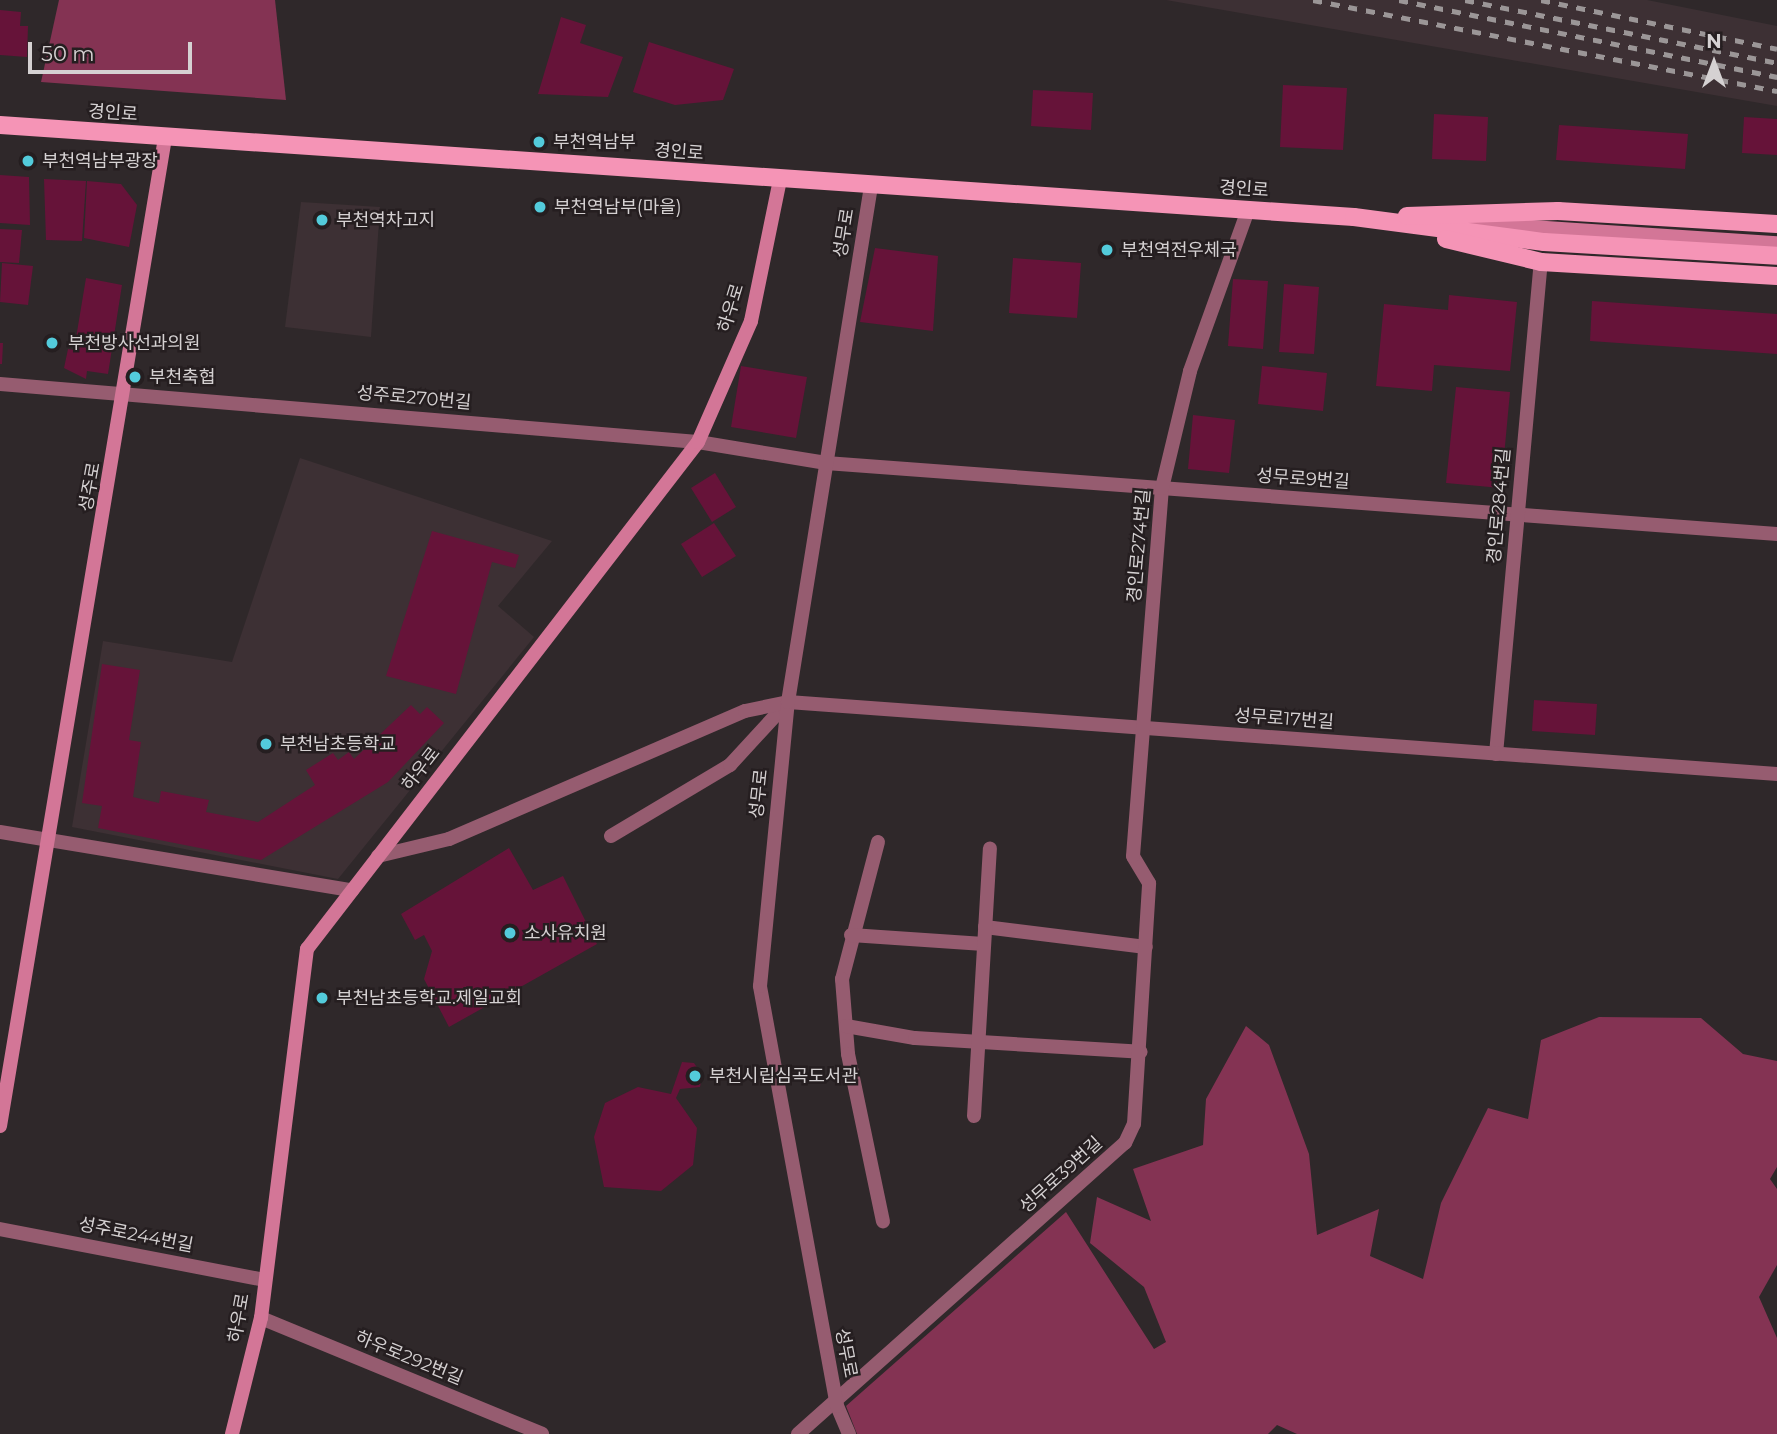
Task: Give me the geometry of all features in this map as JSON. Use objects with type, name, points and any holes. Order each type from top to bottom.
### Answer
[{"type":"main road","name":"경인로","points":[[0,125],[1354,217],[1544,242],[1777,256]]},
{"type":"main road","name":"경인로","points":[[1354,217],[1558,211],[1777,224]]},
{"type":"main road","name":"경인로","points":[[1354,217],[1541,262],[1777,276]]},
{"type":"street","name":"성주로","points":[[0,1126],[126,391],[165,138]]},
{"type":"street","name":"하우로","points":[[232,1434],[261,1318],[307,948],[698,442],[751,321],[780,180]]},
{"type":"street","name":"성무로","points":[[849,1434],[836,1406],[760,986],[788,702],[871,186]]},
{"type":"street","name":"경인로274번길","points":[[1133,856],[1162,488],[1190,372],[1248,210]]},
{"type":"street","points":[[1354,217],[1777,243]]},
{"type":"street","name":"경인로284번길","points":[[1496,754],[1541,262]]},
{"type":"street","name":"성주로270번길","points":[[0,384],[126,391],[698,442],[826,463]]},
{"type":"street","name":"성무로9번길","points":[[826,463],[1777,534]]},
{"type":"street","points":[[611,836],[730,765],[788,702]]},
{"type":"street","name":"성무로17번길","points":[[378,856],[449,839],[744,711],[788,702],[1777,774]]},
{"type":"street","points":[[0,832],[352,890]]},
{"type":"street","points":[[878,842],[851,935],[842,979],[845,1026],[883,1220]]},
{"type":"street","points":[[974,1116],[990,848]]},
{"type":"street","name":"성무로39번길","points":[[798,1434],[836,1406],[1125,1143],[1139,1101],[1149,883],[1133,856]]},
{"type":"street","points":[[985,928],[1146,947]]},
{"type":"street","points":[[851,935],[985,944]]},
{"type":"street","points":[[845,1026],[978,1042],[1141,1052]]},
{"type":"street","name":"성주로244번길","points":[[0,1229],[265,1280]]},
{"type":"street","name":"하우로292번길","points":[[261,1318],[542,1434]]},
{"type":"shaded area","points":[[59,0],[275,0],[286,100],[41,82]]},
{"type":"shaded area","points":[[1166,0],[1647,0],[1777,26],[1777,106]]},
{"type":"shaded area","points":[[301,202],[380,207],[371,337],[285,327]]},
{"type":"shaded area","name":"부천남초등학교","points":[[300,458],[552,541],[498,606],[534,637],[338,879],[72,827],[103,641],[232,662]]},
{"type":"shaded area","points":[[1599,1017],[1701,1018],[1743,1054],[1777,1061],[1777,1167],[1770,1179],[1777,1189],[1777,1265],[1759,1297],[1777,1338],[1777,1434],[1297,1434],[1277,1425],[1268,1434],[857,1434],[846,1406],[1066,1212],[1154,1349],[1166,1342],[1144,1287],[1090,1243],[1097,1197],[1151,1221],[1133,1169],[1203,1145],[1206,1099],[1246,1026],[1269,1045],[1309,1154],[1317,1235],[1379,1209],[1370,1256],[1423,1279],[1441,1203],[1488,1108],[1528,1119],[1541,1040]]},
{"type":"building","points":[[0,10],[21,12],[20,26],[28,26],[27,57],[0,55]]},
{"type":"building","points":[[561,17],[586,25],[580,43],[623,57],[608,97],[538,94]]},
{"type":"building","points":[[649,42],[734,69],[723,100],[675,105],[633,92]]},
{"type":"building","points":[[1283,85],[1347,88],[1343,150],[1280,147]]},
{"type":"building","points":[[1033,90],[1093,93],[1091,130],[1031,126]]},
{"type":"building","points":[[1434,114],[1488,117],[1486,161],[1432,159]]},
{"type":"building","points":[[1744,117],[1777,119],[1777,155],[1742,153]]},
{"type":"building","points":[[1559,125],[1688,134],[1685,169],[1556,160]]},
{"type":"building","points":[[0,175],[29,177],[30,225],[0,223]]},
{"type":"building","points":[[44,179],[86,181],[82,241],[46,240]]},
{"type":"building","points":[[87,181],[121,184],[137,205],[129,247],[84,238]]},
{"type":"building","points":[[0,229],[22,230],[19,263],[0,262]]},
{"type":"building","points":[[875,248],[938,256],[933,331],[860,322]]},
{"type":"building","points":[[1013,258],[1081,263],[1077,318],[1009,313]]},
{"type":"building","points":[[2,263],[33,266],[28,305],[0,302]]},
{"type":"building","points":[[86,278],[122,285],[108,374],[87,371],[86,379],[64,368],[68,349],[74,350]]},
{"type":"building","points":[[1233,279],[1268,281],[1263,349],[1228,346]]},
{"type":"building","points":[[1284,284],[1319,287],[1314,354],[1279,352]]},
{"type":"building","points":[[1449,295],[1517,302],[1510,371],[1434,365],[1432,391],[1376,386],[1384,304],[1448,310]]},
{"type":"building","points":[[1592,301],[1777,314],[1777,354],[1590,341]]},
{"type":"building","points":[[0,343],[3,343],[2,364],[0,364]]},
{"type":"building","points":[[741,366],[807,377],[796,438],[731,427]]},
{"type":"building","points":[[1262,366],[1327,373],[1323,411],[1258,404]]},
{"type":"building","points":[[1456,387],[1510,392],[1501,488],[1446,483]]},
{"type":"building","points":[[1193,415],[1235,420],[1229,473],[1188,469]]},
{"type":"building","points":[[715,473],[736,507],[712,522],[691,488]]},
{"type":"building","points":[[714,523],[736,556],[702,577],[681,544]]},
{"type":"building","points":[[432,531],[519,555],[515,568],[492,562],[456,694],[386,676]]},
{"type":"building","points":[[102,664],[140,670],[129,740],[141,742],[133,797],[159,803],[161,791],[209,800],[206,812],[258,822],[315,785],[306,770],[333,753],[338,760],[349,752],[354,759],[411,705],[420,714],[427,707],[444,723],[388,782],[261,860],[98,828],[102,806],[82,803]]},
{"type":"building","points":[[1534,700],[1597,704],[1595,735],[1532,731]]},
{"type":"building","points":[[509,848],[533,890],[563,876],[597,944],[449,1027],[424,979],[432,951],[424,935],[415,940],[401,914]]},
{"type":"building","points":[[682,1062],[694,1063],[702,1075],[700,1087],[680,1089],[676,1098],[697,1128],[693,1165],[661,1191],[604,1187],[594,1137],[605,1103],[638,1087],[671,1094]]},
{"type":"railway","points":[[1313,0],[1777,91]]},
{"type":"railway","points":[[1399,0],[1777,77]]},
{"type":"railway","points":[[1465,0],[1777,63]]},
{"type":"railway","points":[[1541,0],[1777,49]]},
{"type":"place","name":"부천역남부","points":[[539,142]]},
{"type":"place","name":"부천역남부광장","points":[[28,161]]},
{"type":"place","name":"부천역남부(마을)","points":[[540,207]]},
{"type":"place","name":"부천역차고지","points":[[322,220]]},
{"type":"place","name":"부천역전우체국","points":[[1107,250]]},
{"type":"place","name":"부천방사선과의원","points":[[52,343]]},
{"type":"place","name":"부천축협","points":[[135,377]]},
{"type":"place","name":"부천남초등학교","points":[[266,744]]},
{"type":"place","name":"소사유치원","points":[[510,933]]},
{"type":"place","name":"부천남초등학교.제일교회","points":[[322,998]]},
{"type":"place","name":"부천시립심곡도서관","points":[[695,1076]]}]
